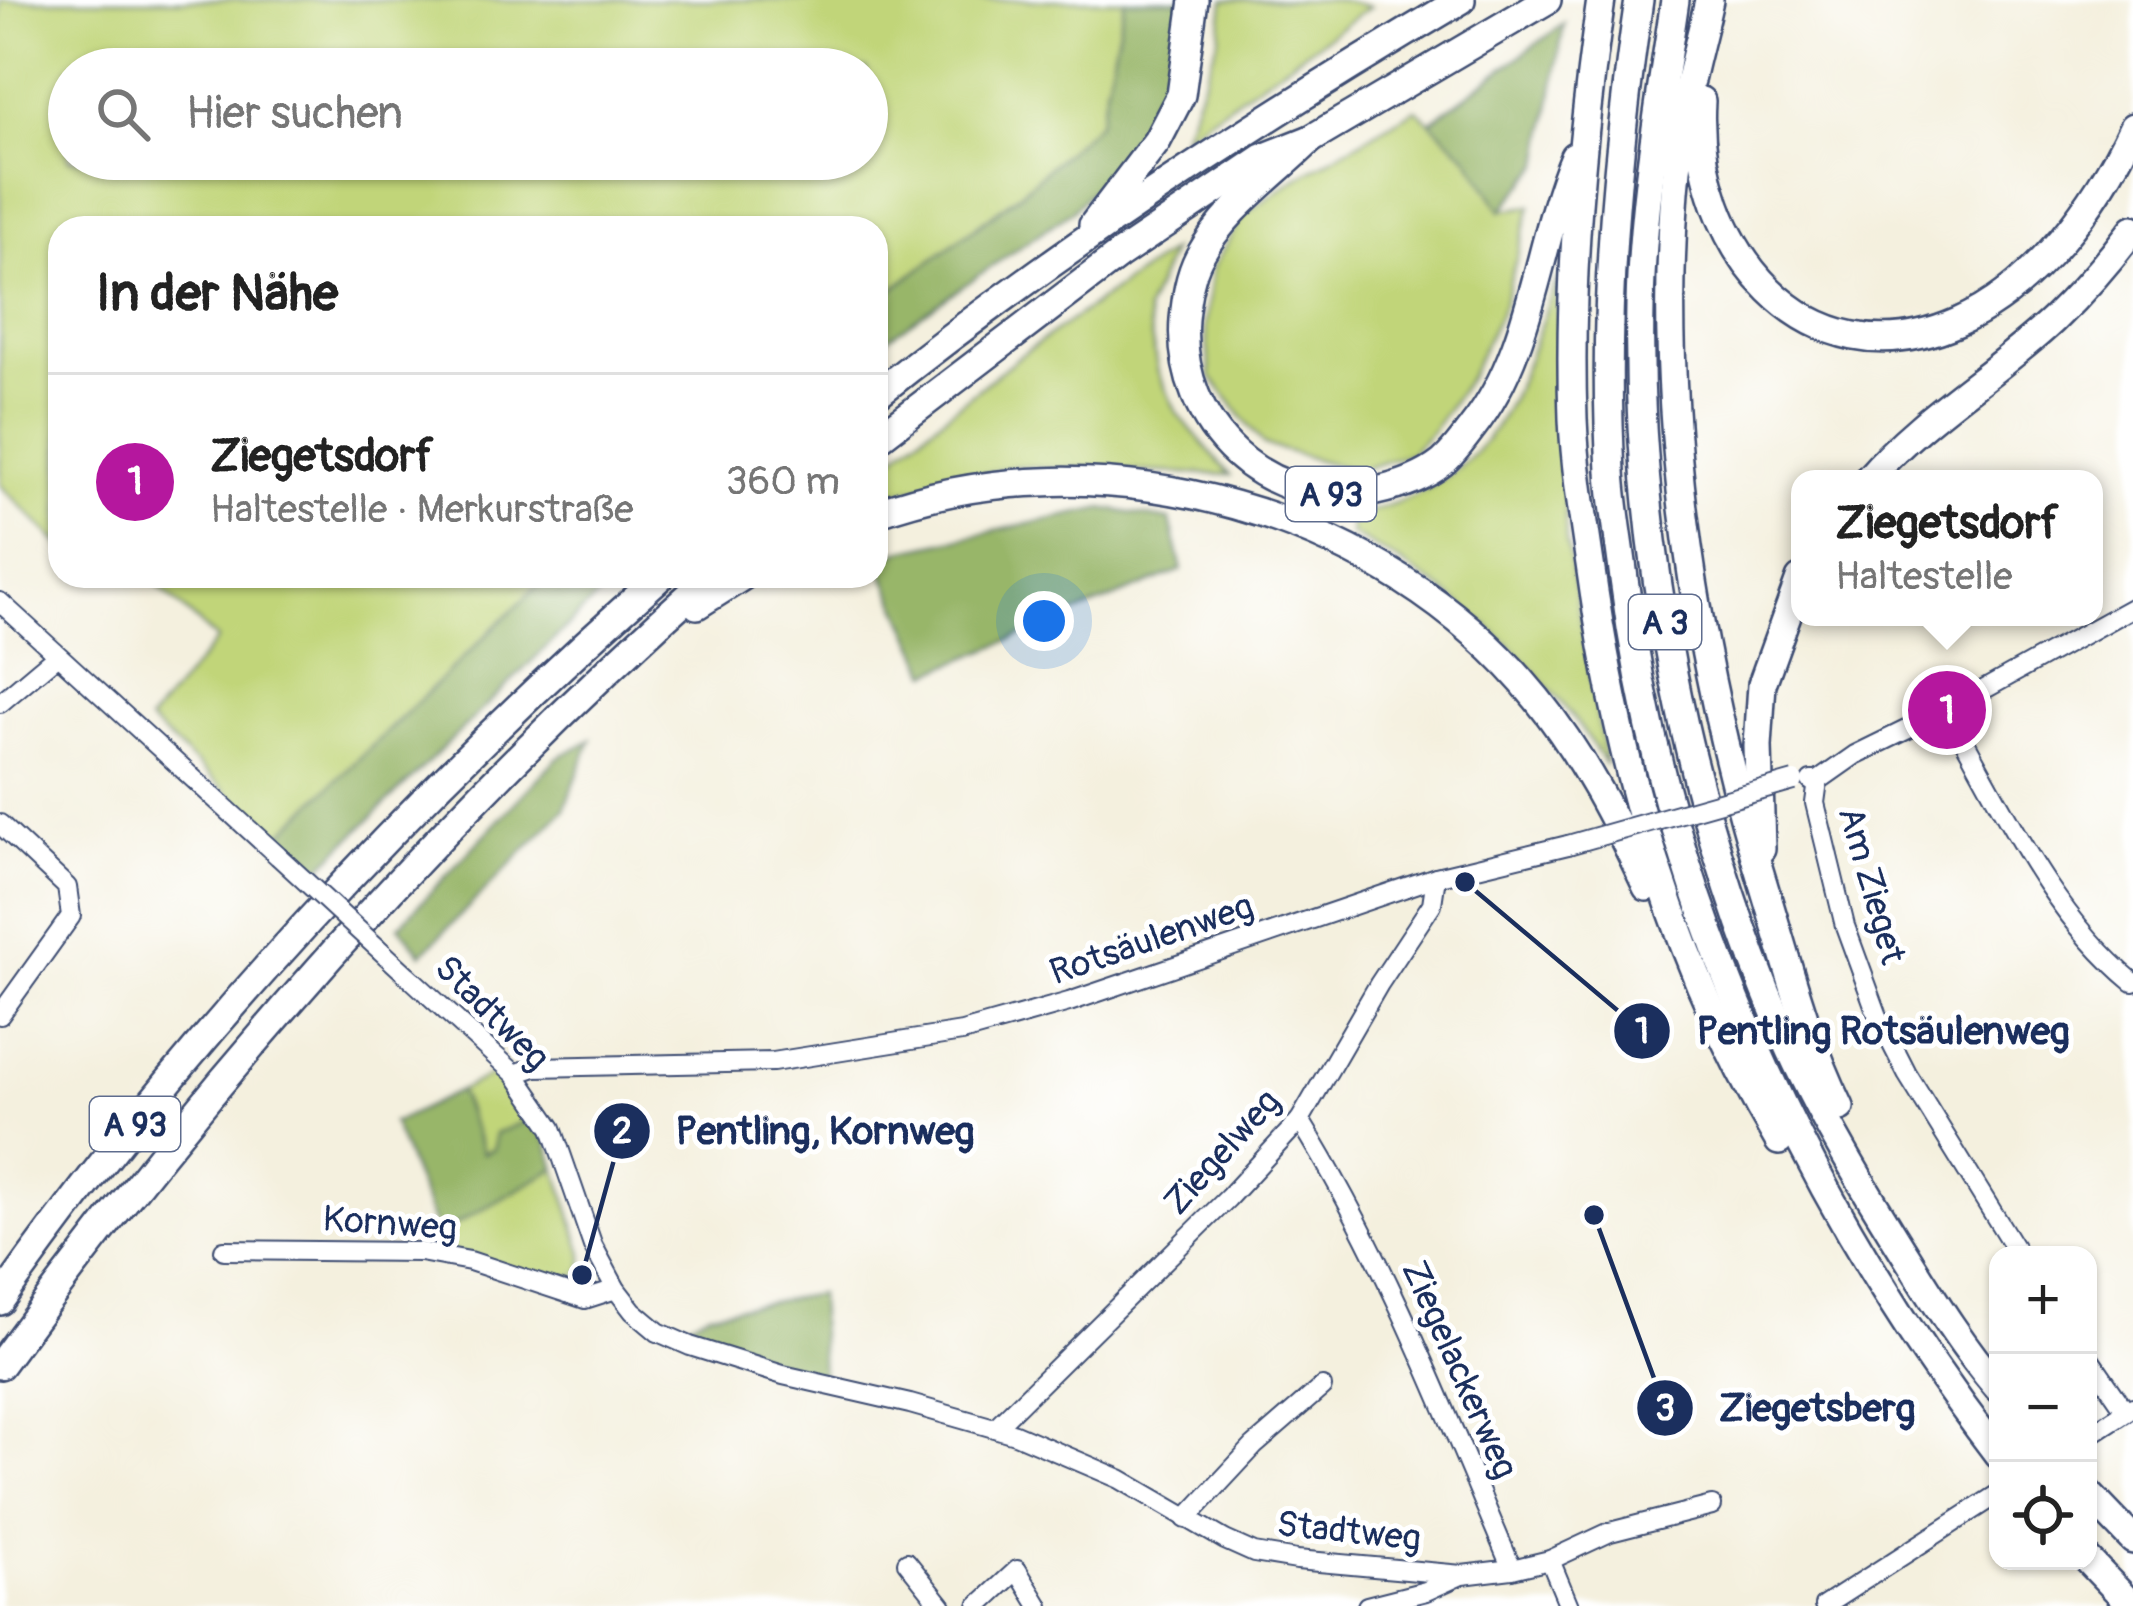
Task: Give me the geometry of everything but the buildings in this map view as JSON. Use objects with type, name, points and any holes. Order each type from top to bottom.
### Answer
[{"type":"highway","points":[[1080,242],[1157,141],[1181,95],[1194,0]]},
{"type":"highway","points":[[888,386],[1080,242],[1284,104],[1461,0]]},
{"type":"highway","name":"A 93","points":[[888,431],[1119,255],[1263,158],[1311,139],[1547,0]]},
{"type":"highway","name":"A 3","points":[[1639,0],[1612,224],[1611,475],[1632,642],[1673,826],[1782,1109],[1824,1192],[1888,1299],[1989,1441]]},
{"type":"highway","name":"A 3","points":[[1675,0],[1646,206],[1640,309],[1653,554],[1688,743],[1740,924],[1780,1027],[1875,1206],[1989,1376]]},
{"type":"highway","points":[[1586,130],[1601,1]]},
{"type":"highway","points":[[1708,8],[1684,114],[1675,236],[1673,379],[1688,561],[1720,730],[1763,884],[1825,1072],[1863,1154],[1875,1206]]},
{"type":"highway","points":[[1708,8],[1699,126],[1715,206],[1739,257],[1773,296],[1819,327],[1851,336],[1888,339],[1922,334],[1959,322],[1996,301],[2048,252],[2100,186],[2133,127]]},
{"type":"highway","name":"A 93","points":[[1311,139],[1231,212],[1196,262],[1186,300],[1184,368],[1199,410],[1221,440],[1249,464],[1281,483],[1352,496],[1414,480],[1444,462],[1475,425],[1499,385],[1517,340],[1568,171],[1586,130]]},
{"type":"highway","name":"A 3","points":[[1586,130],[1574,279],[1573,421],[1604,662],[1641,819],[1670,912],[1707,1001],[1798,1174],[1824,1192]]},
{"type":"highway","points":[[1877,470],[1907,439],[2051,322],[2133,229]]},
{"type":"highway","name":"A 3","points":[[888,510],[963,491],[1068,483],[1135,484],[1280,520],[1414,587],[1472,632],[1536,697],[1572,746],[1611,811],[1690,983],[1707,1001]]},
{"type":"highway","name":"A 93","points":[[0,1300],[167,1083],[305,928],[570,657],[648,588]]},
{"type":"highway","name":"A 93","points":[[0,1365],[196,1109],[338,944],[503,771],[698,588]]},
{"type":"highway","points":[[628,650],[724,588]]},
{"type":"highway","points":[[1763,884],[1758,746],[1762,684],[1791,603]]},
{"type":"highway","points":[[2097,1502],[2133,1540]]},
{"type":"highway","points":[[2097,1569],[2132,1606]]},
{"type":"street","name":"Stadtweg","points":[[0,602],[515,1074],[552,1128],[593,1246],[616,1289],[658,1332],[783,1375],[996,1427],[1120,1479],[1254,1553],[1462,1575],[1512,1569]]},
{"type":"street","points":[[2103,624],[2133,607]]},
{"type":"street","points":[[1818,781],[1856,755],[2099,626]]},
{"type":"street","points":[[0,703],[56,656]]},
{"type":"street","points":[[1947,710],[2046,878],[2096,945],[2133,982]]},
{"type":"street","name":"Rotsäulenweg","points":[[515,1074],[535,1067],[773,1062],[962,1032],[1069,1002],[1436,877],[1568,845],[1690,807],[1794,781],[1818,781]]},
{"type":"street","name":"Am Zieget","points":[[1818,781],[1815,803],[1845,926],[1879,1019],[1907,1074],[2013,1246]]},
{"type":"street","points":[[0,824],[67,887],[71,916],[0,1015]]},
{"type":"street","name":"Ziegelweg","points":[[996,1427],[1228,1198],[1300,1120],[1432,904],[1436,877]]},
{"type":"street","name":"Ziegelackerweg","points":[[1300,1120],[1350,1201],[1512,1569]]},
{"type":"street","name":"Kornweg","points":[[224,1250],[420,1252],[470,1261],[585,1300],[616,1289]]},
{"type":"street","points":[[2097,1367],[2130,1409],[2097,1430]]},
{"type":"street","points":[[1186,1519],[1254,1446],[1322,1387]]},
{"type":"street","points":[[1824,1606],[1989,1501]]},
{"type":"street","points":[[1512,1569],[1550,1559],[1610,1532],[1712,1506]]},
{"type":"street","points":[[1550,1559],[1569,1606]]},
{"type":"street","points":[[907,1562],[942,1606]]},
{"type":"street","points":[[978,1606],[1017,1570],[1039,1606]]},
{"type":"street","points":[[1367,1606],[1426,1591],[1462,1575]]},
{"type":"green space","points":[[0,0],[1125,0],[1099,122],[1016,197],[888,293],[888,216],[48,216],[48,533],[0,485]]},
{"type":"green space","points":[[1125,0],[1182,0],[1175,65],[1155,124],[1072,211],[888,338],[888,293],[1016,197],[1099,122]]},
{"type":"green space","points":[[1224,0],[1339,0],[1370,7],[1183,136],[1220,35]]},
{"type":"green space","points":[[1564,24],[1541,164],[1501,211],[1468,157],[1430,122]]},
{"type":"green space","points":[[1416,109],[1468,157],[1501,210],[1531,206],[1503,306],[1470,375],[1432,431],[1410,454],[1357,471],[1264,445],[1211,377],[1205,324],[1212,268],[1243,216],[1290,182]]},
{"type":"green space","points":[[1171,251],[1146,311],[1158,372],[1177,413],[1230,475],[1017,466],[888,496],[888,461],[1017,358]]},
{"type":"green space","points":[[1557,278],[1566,539],[1606,765],[1552,692],[1495,632],[1429,581],[1351,534],[1351,516],[1400,501],[1439,482],[1469,459],[1492,432],[1526,364]]},
{"type":"green space","points":[[1103,508],[1170,520],[1182,570],[929,673],[888,584],[888,556]]},
{"type":"green space","points":[[161,588],[536,588],[277,838],[149,721],[217,640]]},
{"type":"green space","points":[[536,588],[607,588],[319,869],[277,838]]},
{"type":"green space","points":[[591,740],[564,810],[422,954],[399,926],[557,758]]},
{"type":"green space","points":[[498,1072],[532,1118],[496,1134],[494,1149],[484,1154],[459,1091]]},
{"type":"green space","points":[[459,1091],[483,1153],[494,1149],[495,1134],[532,1118],[556,1168],[438,1234],[393,1123]]},
{"type":"green space","points":[[556,1168],[583,1253],[583,1269],[572,1280],[555,1283],[423,1243]]},
{"type":"green space","points":[[818,1294],[822,1376],[674,1330],[709,1312]]},
{"type":"place","name":"Ziegetsdorf","points":[[1947,710]]},
{"type":"place","name":"Pentling Rotsäulenweg","points":[[1465,882]]},
{"type":"place","name":"Ziegetsberg","points":[[1594,1215]]},
{"type":"place","name":"Pentling, Kornweg","points":[[582,1275]]}]
